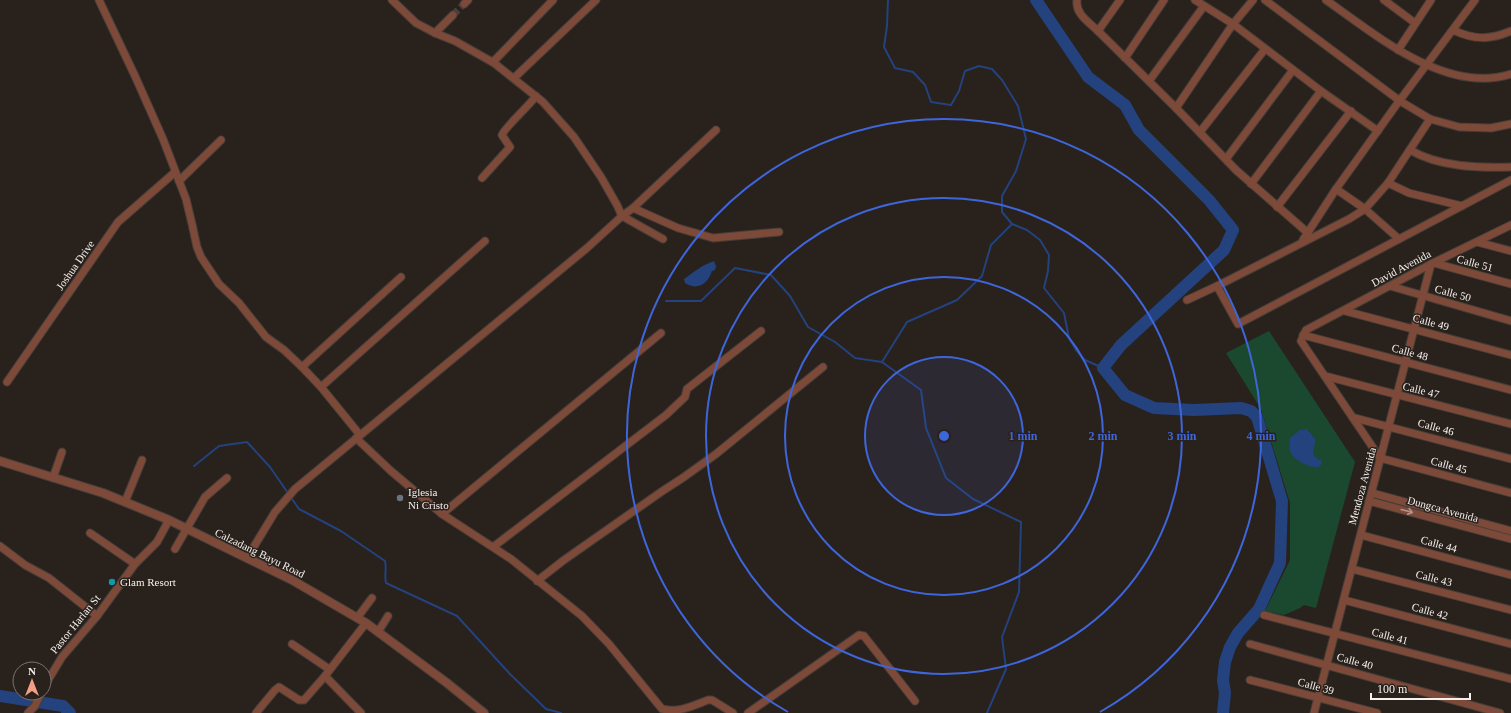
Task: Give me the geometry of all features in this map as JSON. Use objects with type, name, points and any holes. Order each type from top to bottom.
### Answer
[{"type":"street","points":[[99,0],[160,132],[174,173],[179,181],[192,224],[196,247],[219,284],[239,303],[266,337],[284,350],[321,387],[358,436],[391,471],[442,514],[511,559],[582,616],[609,644],[662,709],[670,712],[678,711],[708,700],[712,700],[733,713]]},
{"type":"street","points":[[392,0],[416,23],[455,41],[493,62],[536,96],[549,108],[574,137],[601,177],[617,204],[622,216],[662,239]]},
{"type":"street","points":[[493,62],[553,0]]},
{"type":"street","points":[[514,78],[596,0]]},
{"type":"street","points":[[1077,0],[1077,7],[1081,15],[1252,184],[1308,233]]},
{"type":"street","points":[[1098,31],[1120,0]]},
{"type":"street","points":[[1125,58],[1164,0]]},
{"type":"street","points":[[1195,0],[1234,24],[1321,91],[1378,131]]},
{"type":"street","points":[[1176,108],[1234,24],[1253,0]]},
{"type":"street","points":[[1265,0],[1400,101],[1430,119],[1459,127],[1491,128],[1511,124]]},
{"type":"street","points":[[1326,0],[1398,50],[1428,65],[1456,75],[1477,79],[1498,78],[1511,74]]},
{"type":"street","points":[[1384,0],[1415,23]]},
{"type":"street","points":[[1398,50],[1431,0]]},
{"type":"street","points":[[1302,242],[1336,189],[1475,0]]},
{"type":"street","points":[[1149,81],[1204,6]]},
{"type":"street","points":[[435,33],[453,15]]},
{"type":"street","points":[[1453,30],[1466,36],[1482,38],[1501,35],[1511,31]]},
{"type":"street","points":[[1200,132],[1265,49]]},
{"type":"street","points":[[1226,159],[1293,70]]},
{"type":"street","points":[[1252,184],[1321,91]]},
{"type":"street","points":[[482,178],[510,147],[502,135],[503,131],[536,96]]},
{"type":"street","points":[[1277,207],[1351,111]]},
{"type":"street","points":[[1187,300],[1349,219],[1365,209],[1388,183],[1430,119]]},
{"type":"street","points":[[247,558],[274,512],[286,498],[358,436],[587,248],[633,208],[716,130]]},
{"type":"street","points":[[179,181],[221,140]]},
{"type":"street","points":[[1410,150],[1422,157],[1444,164],[1511,167]]},
{"type":"street","name":"Joshua Drive","points":[[7,382],[118,222],[174,173]]},
{"type":"street","points":[[1217,286],[1238,324],[1511,180]]},
{"type":"street","points":[[1388,183],[1409,193],[1462,206]]},
{"type":"street","points":[[1336,189],[1365,209],[1399,239]]},
{"type":"street","points":[[633,208],[678,228],[713,238],[779,232]]},
{"type":"street","name":"David Avenida","points":[[1304,335],[1306,330],[1511,224]]},
{"type":"street","points":[[321,387],[485,240]]},
{"type":"street","points":[[1477,242],[1511,250]]},
{"type":"street","name":"Calle 51","points":[[1432,264],[1511,284]]},
{"type":"street","name":"Mendoza Avenida","points":[[1314,713],[1432,264]]},
{"type":"street","points":[[302,367],[401,278]]},
{"type":"street","name":"Calle 50","points":[[1390,286],[1511,321]]},
{"type":"street","name":"Calle 49","points":[[1344,311],[1511,355]]},
{"type":"street","points":[[493,547],[666,415],[685,397],[687,389],[761,331]]},
{"type":"street","points":[[442,514],[661,333]]},
{"type":"street","points":[[1304,335],[1301,341],[1380,458]]},
{"type":"street","name":"Calle 48","points":[[1304,335],[1511,390]]},
{"type":"street","points":[[537,581],[710,458],[823,367]]},
{"type":"street","name":"Calle 47","points":[[1325,376],[1511,424]]},
{"type":"street","name":"Calle 46","points":[[1354,418],[1511,459]]},
{"type":"street","points":[[53,478],[62,452]]},
{"type":"street","name":"Calle 45","points":[[1380,458],[1511,493]]},
{"type":"street","points":[[126,502],[142,460]]},
{"type":"street","name":"Calzadang Bayu Road","points":[[0,461],[103,493],[126,502],[168,520],[292,580],[366,623],[484,713]]},
{"type":"street","points":[[175,550],[204,497],[227,478]]},
{"type":"street","name":"Dungca Avenida","points":[[1372,493],[1511,531]]},
{"type":"street","name":"Dungca Avenida","points":[[1370,501],[1511,539]]},
{"type":"street","name":"Pastor Harlan St","points":[[52,674],[62,657],[97,616],[135,564],[157,542],[168,520]]},
{"type":"street","points":[[90,533],[135,564]]},
{"type":"street","name":"Calle 44","points":[[1360,535],[1511,575]]},
{"type":"street","points":[[1,550],[49,578],[97,616]]},
{"type":"street","name":"Calle 43","points":[[1352,569],[1511,610]]},
{"type":"street","points":[[357,618],[372,598]]},
{"type":"street","name":"Calle 42","points":[[1344,600],[1511,644]]},
{"type":"street","name":"Calle 41","points":[[1264,614],[1511,679]]},
{"type":"street","points":[[378,632],[388,616]]},
{"type":"street","points":[[256,713],[279,687],[302,701],[325,676],[366,623]]},
{"type":"street","points":[[748,713],[859,635],[864,636],[915,701]]},
{"type":"street","points":[[292,644],[329,669]]},
{"type":"street","name":"Calle 40","points":[[1250,644],[1500,713]]},
{"type":"street","points":[[325,676],[361,713]]},
{"type":"street","name":"Calle 39","points":[[1250,680],[1377,713]]},
{"type":"street","points":[[28,713],[35,706],[37,701]]},
{"type":"green space","points":[[1269,331],[1355,462],[1316,608],[1304,605],[1284,615],[1265,611],[1290,560],[1290,503],[1261,409],[1226,353]]},
{"type":"water","points":[[714,261],[716,266],[715,270],[712,271],[705,283],[694,286],[685,283],[684,279]]},
{"type":"water","points":[[1307,429],[1315,439],[1313,454],[1317,459],[1322,461],[1321,465],[1318,467],[1311,466],[1296,459],[1290,451],[1290,438],[1300,430]]},
{"type":"waterway","points":[[888,0],[887,26],[884,47],[895,68],[913,72],[925,85],[931,102],[951,105],[959,91],[965,71],[979,66],[992,69],[1002,80],[1018,106],[1026,139],[1016,171],[1002,196],[1002,212],[1012,224],[1027,230],[1040,240],[1049,255],[1048,271],[1044,288],[1064,313],[1069,338],[1076,350],[1085,360],[1103,368]]},
{"type":"waterway","points":[[1036,0],[1088,77],[1125,105],[1139,130],[1209,200],[1233,230],[1224,250],[1121,345],[1103,368],[1125,395],[1154,408],[1194,410],[1241,408],[1251,411],[1257,417],[1282,501],[1280,563],[1259,609],[1238,633],[1230,647],[1225,662],[1223,680],[1225,693],[1223,713]]},
{"type":"waterway","points":[[987,713],[1006,669],[1002,637],[1019,592],[1021,522],[973,499],[946,478],[926,428],[921,390],[882,362],[907,322],[957,300],[982,276],[991,245],[1012,224]]},
{"type":"waterway","points":[[666,301],[701,301],[735,268],[771,275],[790,296],[808,327],[835,342],[855,358],[882,362]]},
{"type":"waterway","points":[[194,466],[219,446],[247,442],[270,467],[299,509],[341,531],[385,561],[386,583],[457,616],[510,674],[546,709],[561,713]]},
{"type":"waterway","points":[[0,696],[63,706],[70,713]]},
{"type":"tunnel","points":[[453,15],[464,4]]},
{"type":"place","name":"Iglesia Ni Cristo","points":[[400,498]]},
{"type":"place","name":"Glam Resort","points":[[112,582]]}]
